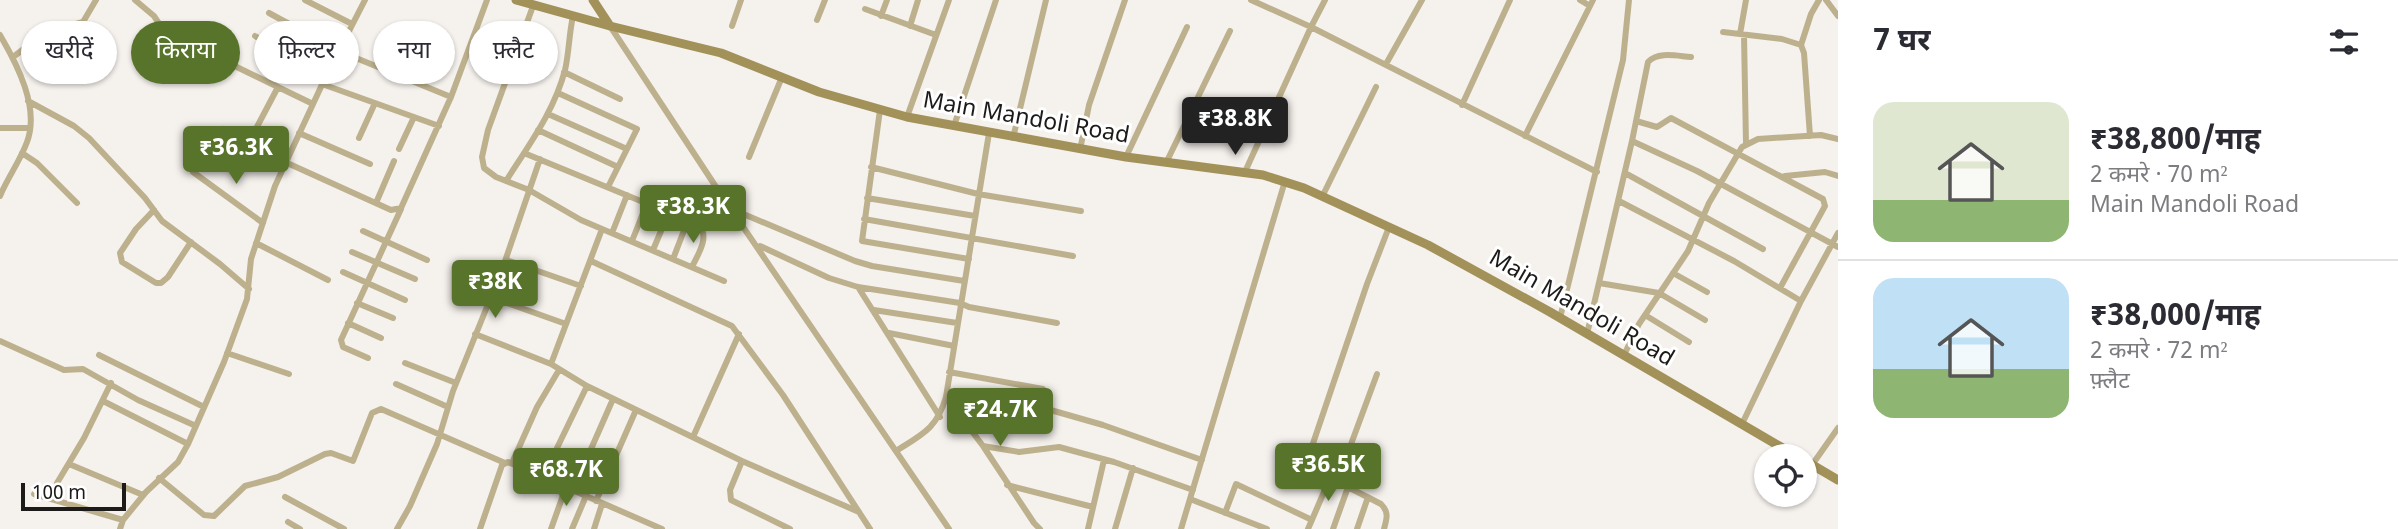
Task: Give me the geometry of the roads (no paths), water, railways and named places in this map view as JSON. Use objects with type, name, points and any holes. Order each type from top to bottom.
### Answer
[{"type":"street","points":[[13,57],[52,31],[83,22],[96,0]]},
{"type":"street","points":[[137,0],[169,34],[313,104]]},
{"type":"street","points":[[305,0],[346,21]]},
{"type":"street","points":[[354,21],[365,0]]},
{"type":"street","points":[[368,358],[341,345],[341,340],[439,126],[487,0]]},
{"type":"street","name":"Main Mandoli Road","points":[[516,0],[721,53],[819,92],[907,117],[1013,138],[1166,163],[1263,175],[1286,181],[1323,195],[1428,245],[1560,318],[1775,444]]},
{"type":"street","points":[[593,0],[949,529]]},
{"type":"street","points":[[732,26],[741,0]]},
{"type":"street","points":[[817,20],[825,0]]},
{"type":"street","points":[[881,16],[887,0]]},
{"type":"street","points":[[910,26],[918,0]]},
{"type":"street","points":[[907,117],[949,0]]},
{"type":"street","points":[[954,126],[996,0]]},
{"type":"street","points":[[1013,138],[1046,0]]},
{"type":"street","points":[[1080,149],[1089,105],[1125,0]]},
{"type":"street","points":[[1251,0],[1386,64],[1597,172]]},
{"type":"street","points":[[1244,174],[1325,0]]},
{"type":"street","points":[[1386,64],[1422,0]]},
{"type":"street","points":[[1462,105],[1510,0]]},
{"type":"street","points":[[1525,136],[1592,3],[1580,0]]},
{"type":"street","points":[[1560,318],[1623,60],[1629,0]]},
{"type":"street","points":[[1746,0],[1742,34],[1746,144]]},
{"type":"street","points":[[1810,136],[1801,45],[1811,14],[1819,0]]},
{"type":"street","points":[[1826,0],[1838,16]]},
{"type":"street","points":[[533,6],[488,130],[482,157],[484,168],[496,177],[529,190],[565,213],[724,281]]},
{"type":"street","points":[[865,9],[936,35]]},
{"type":"street","points":[[269,13],[284,21]]},
{"type":"street","points":[[506,181],[558,93],[573,16]]},
{"type":"street","points":[[1126,157],[1186,27]]},
{"type":"street","points":[[1166,163],[1230,31]]},
{"type":"street","points":[[1723,32],[1782,39],[1801,45]]},
{"type":"street","points":[[0,35],[13,57],[28,101],[30,128],[27,143],[2,185],[0,196]]},
{"type":"street","points":[[1587,334],[1649,59],[1659,55],[1691,57]]},
{"type":"street","points":[[359,59],[451,97]]},
{"type":"street","points":[[564,72],[620,99]]},
{"type":"street","points":[[749,157],[782,77]]},
{"type":"street","points":[[120,529],[123,520],[159,478],[177,462],[188,444],[247,299],[249,269],[256,243],[285,162],[322,84],[439,126]]},
{"type":"street","points":[[249,142],[278,87]]},
{"type":"street","points":[[1323,195],[1376,87]]},
{"type":"street","points":[[558,93],[637,129],[608,187]]},
{"type":"street","points":[[28,101],[74,126],[89,138],[162,221],[249,289]]},
{"type":"street","points":[[359,138],[375,103]]},
{"type":"street","points":[[880,110],[861,235],[864,242],[969,258]]},
{"type":"street","points":[[548,114],[627,149]]},
{"type":"street","points":[[399,149],[414,117]]},
{"type":"street","points":[[1636,121],[1657,127],[1671,118],[1739,152],[1825,201],[1780,288]]},
{"type":"street","points":[[0,128],[30,128]]},
{"type":"street","points":[[224,129],[285,162],[391,210],[401,208]]},
{"type":"street","points":[[538,130],[618,167]]},
{"type":"street","points":[[299,133],[370,164]]},
{"type":"street","points":[[896,451],[924,432],[940,416],[946,397],[989,133]]},
{"type":"street","points":[[1624,355],[1645,315],[1688,251],[1720,183],[1746,144],[1758,139],[1810,136],[1838,139]]},
{"type":"street","points":[[1632,141],[1720,183],[1835,246]]},
{"type":"street","points":[[22,153],[37,163],[77,203]]},
{"type":"street","points":[[524,153],[702,227],[705,235],[692,267]]},
{"type":"street","points":[[397,529],[410,506],[440,434],[456,383],[506,260],[540,159]]},
{"type":"street","points":[[376,202],[394,161]]},
{"type":"street","points":[[871,167],[978,194],[1081,211]]},
{"type":"street","points":[[193,172],[263,223]]},
{"type":"street","points":[[1783,176],[1825,172],[1838,176]]},
{"type":"street","points":[[1625,173],[1763,249]]},
{"type":"street","points":[[1182,529],[1286,181]]},
{"type":"street","points":[[612,233],[627,195]]},
{"type":"street","points":[[867,198],[975,216]]},
{"type":"street","points":[[1619,201],[1693,239],[1801,301]]},
{"type":"street","points":[[632,241],[647,203]]},
{"type":"street","points":[[731,208],[872,267],[964,281]]},
{"type":"street","points":[[154,210],[136,229],[120,253],[122,262],[156,283],[161,283],[168,277],[191,242]]},
{"type":"street","points":[[653,250],[669,212]]},
{"type":"street","points":[[863,219],[1073,256]]},
{"type":"street","points":[[673,259],[688,220]]},
{"type":"street","points":[[1384,529],[1387,510],[1334,480],[1309,471],[1305,462],[1389,227]]},
{"type":"street","points":[[551,364],[602,229]]},
{"type":"street","points":[[363,231],[427,260]]},
{"type":"street","points":[[1742,424],[1801,301],[1835,246],[1838,233]]},
{"type":"street","points":[[256,243],[328,280]]},
{"type":"street","points":[[757,245],[829,278],[858,288],[960,303],[969,307],[1058,323]]},
{"type":"street","points":[[352,252],[415,279]]},
{"type":"street","points":[[506,260],[581,286]]},
{"type":"street","points":[[591,261],[725,322],[739,334],[783,394],[870,529]]},
{"type":"street","points":[[343,272],[405,300]]},
{"type":"street","points":[[1673,273],[1707,292]]},
{"type":"street","points":[[1599,283],[1659,293],[1705,320]]},
{"type":"street","points":[[858,288],[940,416]]},
{"type":"street","points":[[490,297],[566,324]]},
{"type":"street","points":[[357,303],[393,318]]},
{"type":"street","points":[[874,310],[957,323]]},
{"type":"street","points":[[1645,315],[1689,342]]},
{"type":"street","points":[[348,323],[381,338]]},
{"type":"street","points":[[889,333],[954,346]]},
{"type":"street","points":[[475,334],[551,364],[587,386],[742,461],[859,512]]},
{"type":"street","points":[[693,437],[739,334]]},
{"type":"street","points":[[0,341],[64,370],[80,368],[138,400],[196,426]]},
{"type":"street","points":[[227,353],[289,374]]},
{"type":"street","points":[[99,355],[204,407]]},
{"type":"street","points":[[405,362],[456,383]]},
{"type":"street","points":[[480,529],[497,478],[509,463],[559,370]]},
{"type":"street","points":[[949,372],[1043,389]]},
{"type":"street","points":[[1308,529],[1334,480],[1377,374]]},
{"type":"street","points":[[57,483],[111,383]]},
{"type":"street","points":[[396,384],[448,407]]},
{"type":"street","points":[[547,478],[557,448],[587,386]]},
{"type":"street","points":[[946,397],[1040,529]]},
{"type":"street","points":[[551,529],[613,399]]},
{"type":"street","points":[[103,401],[188,444]]},
{"type":"street","points":[[159,478],[204,514],[214,516],[245,486],[278,477],[325,454],[331,453],[353,461],[372,413],[377,409],[547,478],[663,529]]},
{"type":"street","points":[[1047,409],[1103,425],[1202,460]]},
{"type":"street","points":[[594,529],[599,502],[636,410]]},
{"type":"street","points":[[1817,452],[1838,428]]},
{"type":"street","points":[[983,446],[1018,453],[1059,447],[1133,468],[1193,490]]},
{"type":"street","points":[[1088,529],[1104,460]]},
{"type":"street","points":[[742,461],[730,489],[730,500],[790,529]]},
{"type":"street","points":[[68,464],[144,495]]},
{"type":"street","points":[[1115,529],[1133,468]]},
{"type":"street","points":[[1817,468],[1838,480]]},
{"type":"street","points":[[1225,513],[1236,484],[1312,520]]},
{"type":"street","points":[[1007,485],[1093,507]]},
{"type":"street","points":[[1333,529],[1348,487]]},
{"type":"street","points":[[34,494],[123,520]]},
{"type":"street","points":[[572,529],[586,496]]},
{"type":"street","points":[[285,497],[344,529]]},
{"type":"street","points":[[1357,529],[1368,497]]},
{"type":"street","points":[[1190,499],[1267,529]]},
{"type":"street","points":[[288,522],[300,529]]}]
